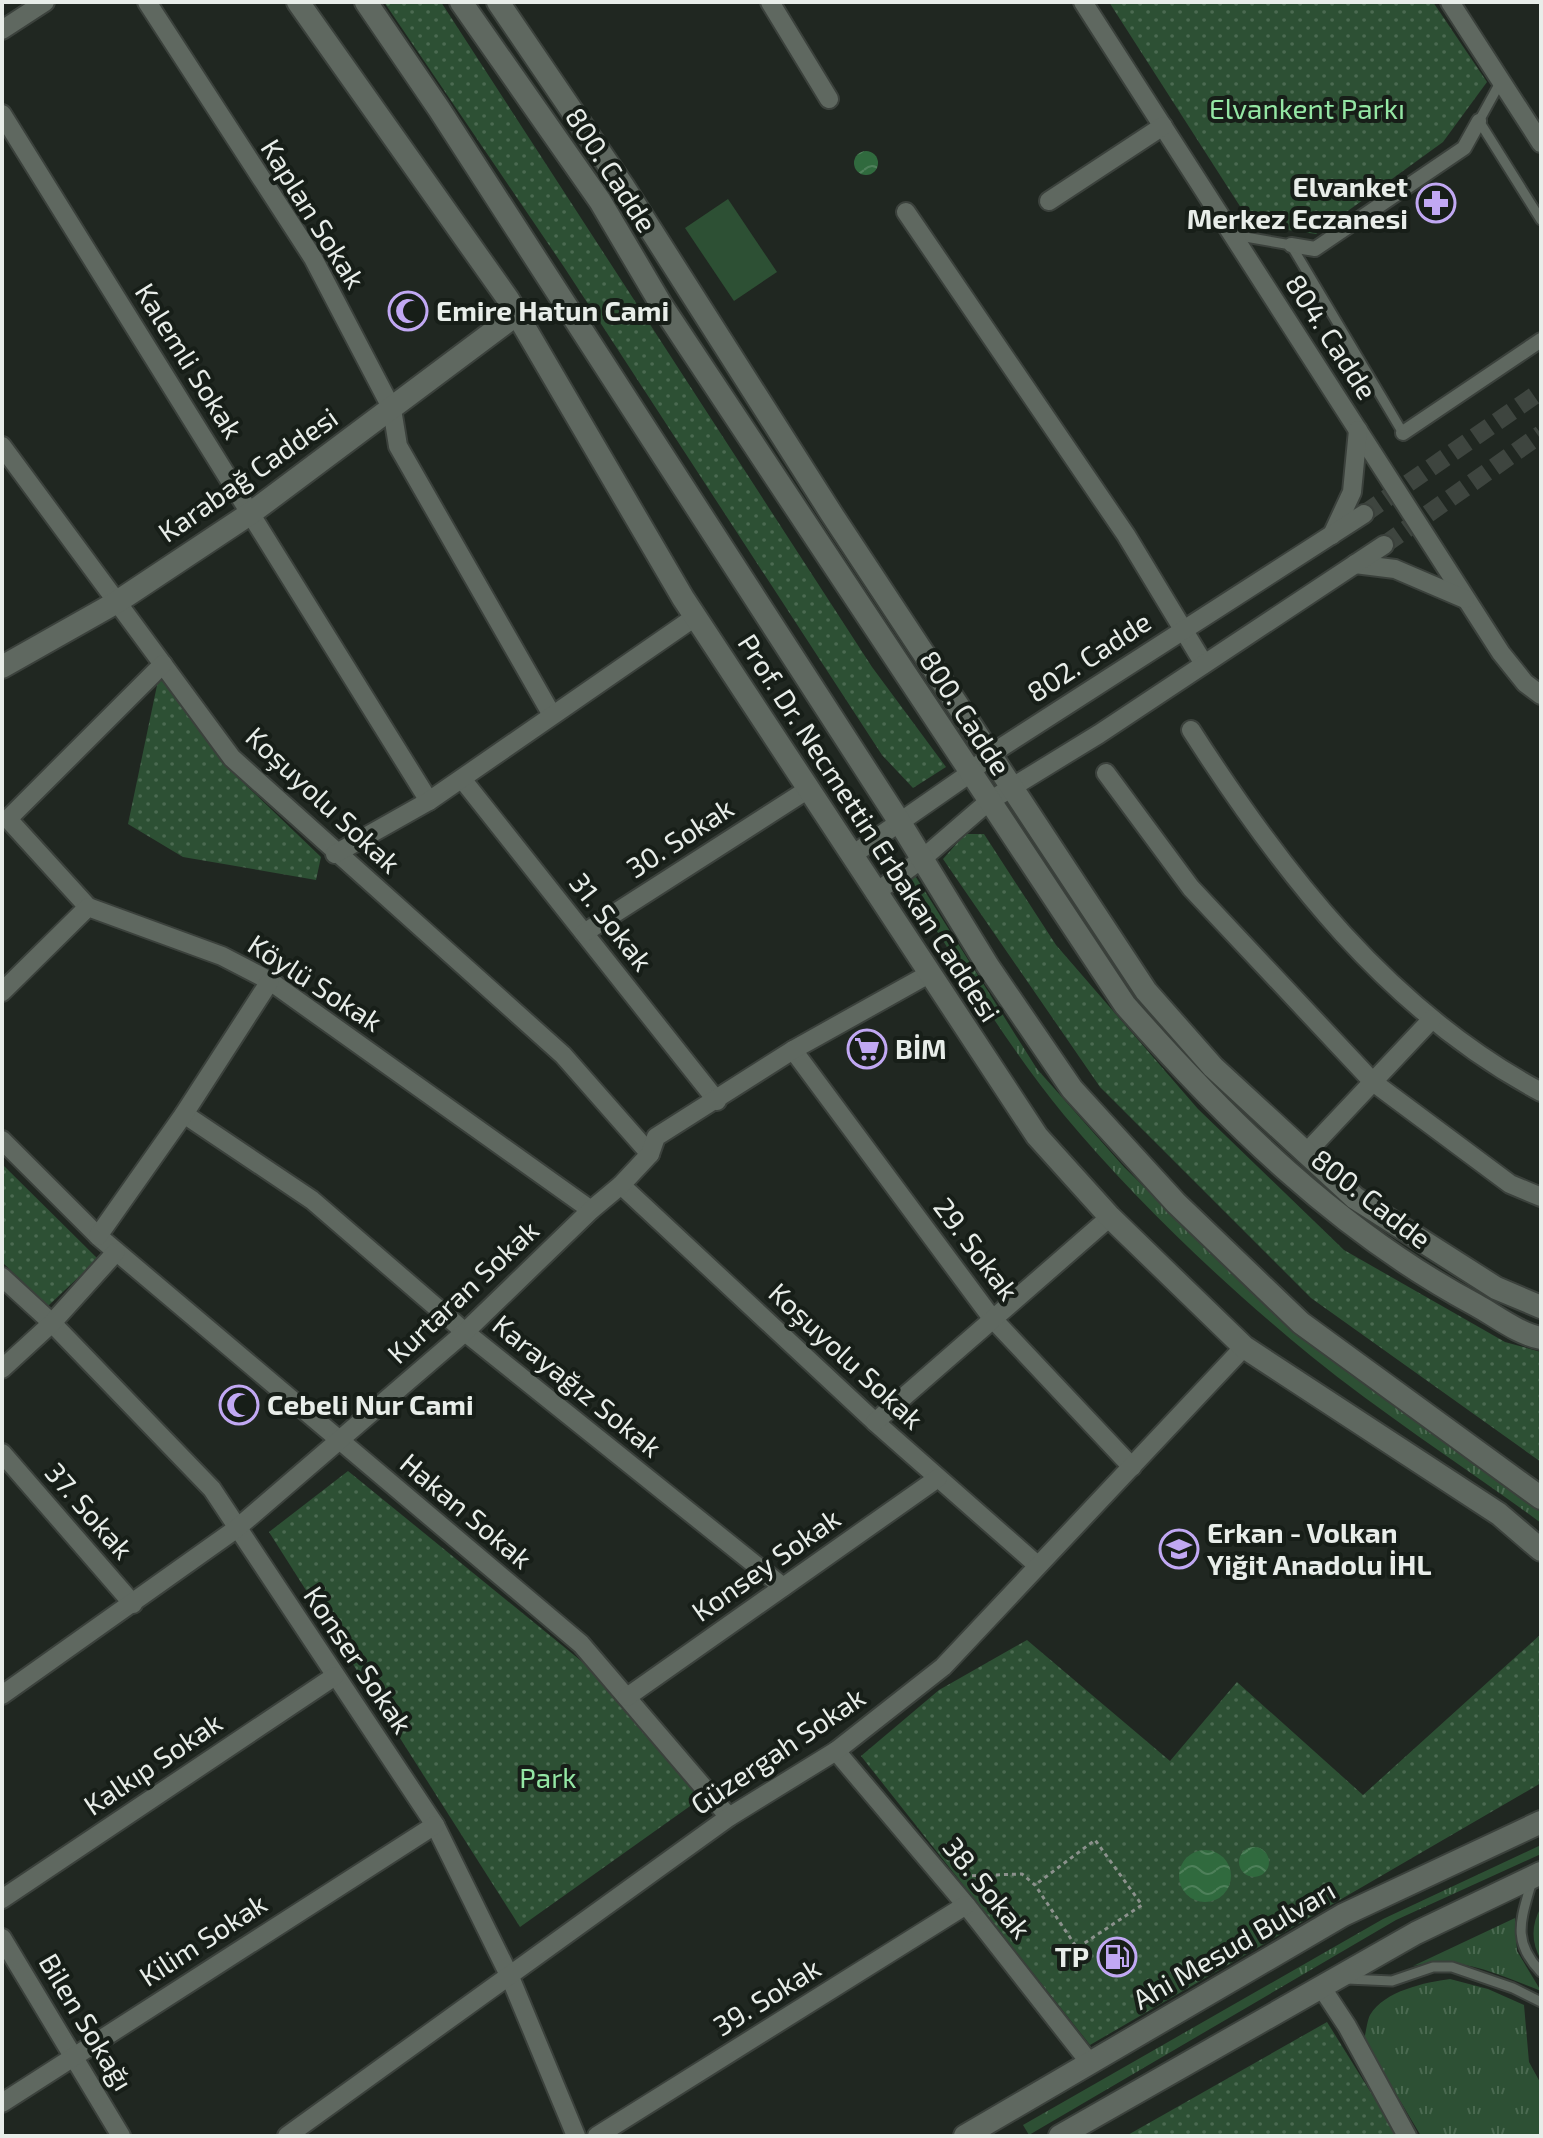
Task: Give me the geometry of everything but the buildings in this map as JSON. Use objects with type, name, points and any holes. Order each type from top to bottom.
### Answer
[{"type":"main road","name":"Prof. Dr. Necmettin Erbakan Caddesi","points":[[298,2],[517,314],[695,617],[1037,1136],[1110,1217],[1244,1347],[1499,1514],[1541,1550]]},
{"type":"main road","name":"Prof. Dr. Necmettin Erbakan Caddesi","points":[[366,2],[439,109],[899,821],[988,966],[1072,1089],[1176,1203],[1301,1323],[1541,1498]]},
{"type":"main road","name":"800. Cadde","points":[[461,2],[600,201],[662,306],[969,774],[1125,1005],[1202,1091],[1309,1194],[1420,1275],[1541,1338]]},
{"type":"main road","name":"800. Cadde","points":[[498,2],[623,186],[831,513],[1146,991],[1213,1067],[1355,1198],[1496,1288],[1541,1307]]},
{"type":"main road","name":"Karabağ Caddesi","points":[[2,667],[117,602],[251,513],[517,314]]},
{"type":"main road","name":"Ahi Mesud Bulvarı","points":[[965,2136],[1343,1915],[1539,1822]]},
{"type":"main road","points":[[1060,2136],[1416,1933],[1537,1875]]},
{"type":"street","points":[[2,30],[45,2]]},
{"type":"street","name":"Kaplan Sokak","points":[[147,2],[313,258],[392,409],[398,446],[552,715]]},
{"type":"street","points":[[770,2],[829,99]]},
{"type":"street","name":"804. Cadde","points":[[1083,2],[1465,599],[1501,653],[1541,695]]},
{"type":"street","points":[[1450,2],[1541,143]]},
{"type":"street","name":"Kalemli Sokak","points":[[2,114],[429,801]]},
{"type":"street","points":[[1291,245],[1315,249],[1464,148],[1479,121]]},
{"type":"street","points":[[1049,201],[1163,126]]},
{"type":"street","points":[[906,212],[1126,535],[1204,664]]},
{"type":"street","points":[[1403,433],[1541,340]]},
{"type":"street","points":[[1331,537],[1352,492],[1358,430]]},
{"type":"street","name":"Koşuyolu Sokak","points":[[2,446],[232,758],[335,854],[563,1055],[650,1154]]},
{"type":"street","name":"802. Cadde","points":[[851,856],[969,774],[991,754],[1364,514]]},
{"type":"street","points":[[875,893],[922,859],[988,802],[1384,545]]},
{"type":"street","points":[[1355,564],[1395,569],[1465,599]]},
{"type":"street","points":[[335,854],[429,801],[695,617]]},
{"type":"street","points":[[2,992],[88,907],[8,819],[163,664]]},
{"type":"street","points":[[1191,730],[1245,813],[1304,891],[1356,948],[1432,1019],[1541,1092]]},
{"type":"street","points":[[1106,773],[1191,888],[1373,1082],[1510,1184],[1541,1197]]},
{"type":"street","name":"31. Sokak","points":[[462,779],[717,1101]]},
{"type":"street","name":"30. Sokak","points":[[584,933],[807,790]]},
{"type":"street","name":"Köylü Sokak","points":[[88,907],[222,956],[270,981],[591,1210]]},
{"type":"street","name":"Kurtaran Sokak","points":[[2,1695],[236,1529],[339,1442],[465,1332],[621,1185],[650,1154],[656,1137],[793,1050],[929,974]]},
{"type":"street","points":[[98,1236],[184,1114],[270,981]]},
{"type":"street","points":[[1305,1154],[1432,1019]]},
{"type":"street","name":"29. Sokak","points":[[793,1050],[991,1317],[1132,1467]]},
{"type":"street","name":"Karayağız Sokak","points":[[184,1114],[312,1200],[465,1332],[783,1587]]},
{"type":"street","name":"Hakan Sokak","points":[[2,1140],[116,1252],[581,1644],[729,1817]]},
{"type":"street","name":"Koşuyolu Sokak","points":[[621,1185],[875,1422],[1036,1564]]},
{"type":"street","points":[[875,1422],[991,1317],[1110,1217]]},
{"type":"street","points":[[2,1369],[52,1323],[116,1252]]},
{"type":"street","name":"Konser Sokak","points":[[2,1277],[52,1323],[212,1489],[435,1825],[510,1977],[576,2136]]},
{"type":"street","name":"Güzergah Sokak","points":[[287,2136],[729,1817],[836,1751],[943,1667],[1036,1564],[1244,1347]]},
{"type":"street","name":"37. Sokak","points":[[2,1453],[133,1604]]},
{"type":"street","name":"Konsey Sokak","points":[[627,1697],[938,1478]]},
{"type":"street","name":"Kalkıp Sokak","points":[[2,1899],[335,1676]]},
{"type":"street","name":"38. Sokak","points":[[836,1751],[966,1905],[1090,2063]]},
{"type":"street","name":"Kilim Sokak","points":[[2,2103],[435,1825]]},
{"type":"street","name":"39. Sokak","points":[[597,2136],[966,1905]]},
{"type":"street","name":"Bilen Sokağı","points":[[2,1938],[121,2136]]},
{"type":"street","points":[[1329,1984],[1347,2026],[1407,2136]]},
{"type":"lane","points":[[1501,81],[1479,121],[1541,220]]},
{"type":"lane","points":[[1232,234],[1291,245],[1403,433]]},
{"type":"lane","points":[[1537,1875],[1520,1925],[1523,1951],[1541,1972]]},
{"type":"lane","points":[[1329,1984],[1392,1981],[1433,1967],[1452,1967],[1513,1988],[1541,2002]]},
{"type":"path","points":[[943,1877],[1022,1874],[1035,1885],[1077,1948],[1142,1905],[1095,1840],[1035,1885]]},
{"type":"green space","points":[[384,2],[441,2],[872,667],[946,767],[913,788],[882,755],[564,267]]},
{"type":"green space","name":"Elvankent Parkı","points":[[1109,2],[1433,2],[1487,82],[1443,142],[1316,234],[1252,225]]},
{"type":"green space","points":[[728,199],[777,272],[734,301],[685,228]]},
{"type":"green space","points":[[160,671],[227,767],[321,857],[316,880],[183,857],[128,824]]},
{"type":"green space","points":[[965,834],[984,834],[1056,945],[1198,1109],[1344,1250],[1505,1342],[1541,1352],[1541,1462],[1311,1298],[1100,1087],[943,859]]},
{"type":"green space","points":[[914,874],[1037,1069],[1124,1167],[1242,1283],[1314,1345],[1541,1510],[1541,1523],[1311,1356],[1213,1271],[1151,1211],[1064,1115],[1021,1059],[904,880]]},
{"type":"green space","points":[[2,1164],[98,1259],[48,1306],[2,1262]]},
{"type":"green space","name":"Park","points":[[348,1471],[585,1664],[700,1799],[520,1927],[269,1532]]},
{"type":"green space","points":[[1541,1634],[1541,1783],[1090,2045],[861,1756],[939,1690],[1027,1640],[1170,1761],[1237,1682],[1363,1795]]},
{"type":"green space","points":[[1541,1845],[1541,1854],[1396,1920],[1029,2135],[1023,2125],[1383,1919]]},
{"type":"green space","points":[[1541,1907],[1541,1960],[1535,1947],[1534,1934],[1535,1920]]},
{"type":"green space","points":[[1515,1918],[1517,1951],[1541,1991],[1463,1965],[1430,1963],[1413,1966]]},
{"type":"green space","points":[[1450,1979],[1488,1989],[1524,2005],[1529,2062],[1541,2084],[1541,2136],[1421,2136],[1364,2040],[1370,2015],[1385,2000],[1418,1985]]},
{"type":"green space","points":[[1327,2022],[1398,2136],[1126,2136]]},
{"type":"water","points":[[866,151],[877,158],[878,163],[871,174],[866,175],[855,168],[854,163],[861,152]]},
{"type":"water","points":[[1254,1847],[1265,1851],[1269,1862],[1265,1873],[1254,1877],[1243,1873],[1239,1862],[1243,1851]]},
{"type":"water","points":[[1205,1850],[1223,1858],[1231,1876],[1223,1894],[1205,1902],[1187,1894],[1179,1876],[1187,1858]]},
{"type":"tunnel","points":[[1364,514],[1541,391]]},
{"type":"tunnel","points":[[1384,545],[1541,434]]},
{"type":"place","name":"Elvanket Merkez Eczanesi","points":[[1436,203]]},
{"type":"place","name":"Emire Hatun Cami","points":[[408,311]]},
{"type":"place","name":"BİM","points":[[867,1049]]},
{"type":"place","name":"Cebeli Nur Cami","points":[[239,1405]]},
{"type":"place","name":"Erkan - Volkan Yiğit Anadolu İHL","points":[[1179,1549]]},
{"type":"place","name":"TP","points":[[1117,1957]]}]
